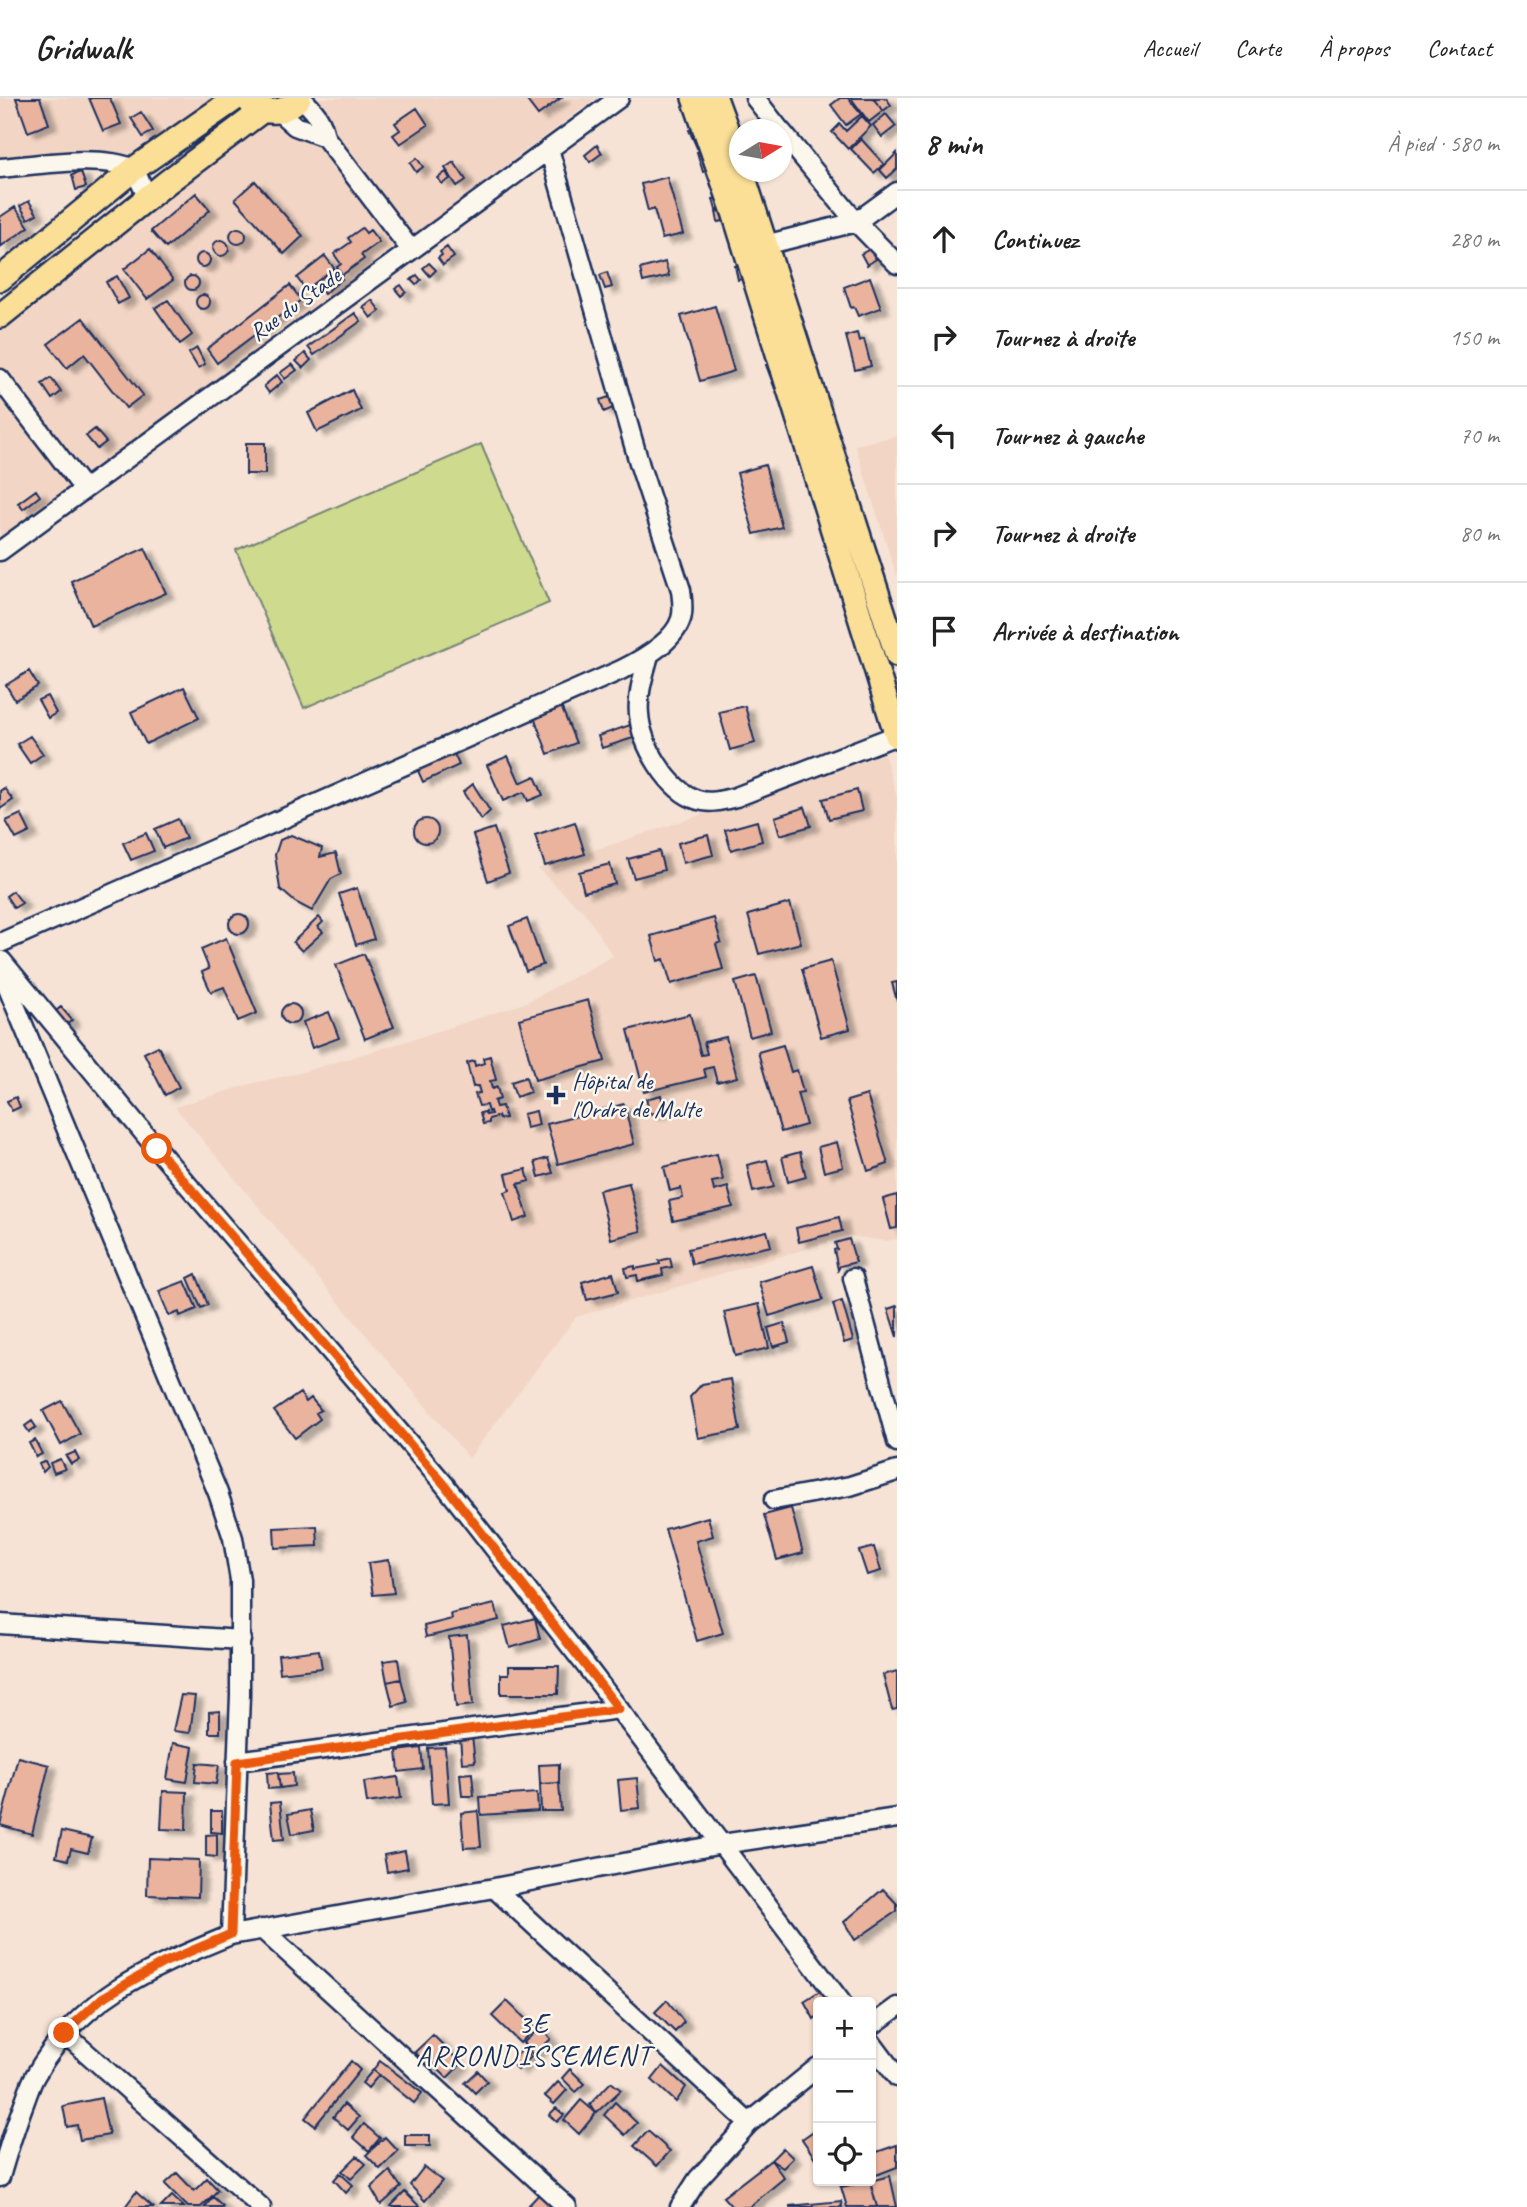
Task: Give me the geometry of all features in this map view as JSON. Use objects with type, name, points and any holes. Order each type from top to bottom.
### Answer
[{"type":"main road","points":[[0,279],[134,169],[236,98]]},
{"type":"main road","points":[[0,316],[263,106],[290,106],[300,98]]},
{"type":"main road","points":[[694,98],[754,244],[897,655]]},
{"type":"main road","points":[[715,98],[729,136]]},
{"type":"main road","points":[[743,182],[754,244],[897,736]]},
{"type":"street","points":[[300,98],[313,109],[323,124],[325,137],[411,250]]},
{"type":"street","name":"Rue du Stade","points":[[0,551],[619,98]]},
{"type":"street","points":[[755,98],[772,119]]},
{"type":"street","points":[[263,106],[295,126],[325,137]]},
{"type":"street","points":[[792,144],[856,222],[897,264]]},
{"type":"street","points":[[0,943],[609,676],[649,655],[674,631],[681,619],[681,590],[640,466],[549,149]]},
{"type":"street","points":[[0,167],[120,163],[134,169],[148,198]]},
{"type":"street","points":[[754,244],[856,222],[897,192]]},
{"type":"street","points":[[0,379],[84,489]]},
{"type":"street","points":[[649,655],[641,687],[639,713],[644,737],[657,765],[677,787],[697,800],[715,802],[736,797],[897,736]]},
{"type":"street","points":[[0,958],[157,1149],[444,1484],[837,1997]]},
{"type":"street","points":[[0,969],[218,1493],[233,1538],[240,1580],[241,1640],[231,1934]]},
{"type":"street","points":[[853,1278],[897,1442]]},
{"type":"street","points":[[774,1500],[850,1486],[897,1471]]},
{"type":"street","points":[[0,1624],[241,1640]]},
{"type":"street","points":[[237,1762],[619,1709]]},
{"type":"street","points":[[0,2177],[34,2077],[64,2033],[102,1998],[163,1963],[231,1934],[494,1888],[722,1844],[897,1818]]},
{"type":"street","points":[[494,1888],[749,2123]]},
{"type":"street","points":[[262,1929],[567,2207]]},
{"type":"street","points":[[876,2022],[897,2007]]},
{"type":"street","points":[[64,2033],[261,2207]]},
{"type":"street","points":[[876,2049],[897,2077]]},
{"type":"street","points":[[680,2207],[698,2179],[749,2123],[813,2071]]},
{"type":"shaded area","points":[[0,98],[223,98],[152,152],[0,163]]},
{"type":"shaded area","points":[[302,98],[596,98],[99,471],[0,540],[0,317]]},
{"type":"shaded area","points":[[897,436],[897,577],[855,445]]},
{"type":"shaded area","name":"Hôpital de l'Ordre de Malte","points":[[884,754],[897,797],[897,1239],[886,1241],[849,1236],[576,1317],[469,1458],[175,1107],[411,1040],[525,1003],[613,956],[585,913],[538,869]]},
{"type":"green space","points":[[481,444],[549,603],[304,708],[236,550]]},
{"type":"building","points":[[16,98],[40,98],[49,124],[28,132]]},
{"type":"building","points":[[89,98],[110,98],[121,124],[103,131]]},
{"type":"building","points":[[525,98],[561,98],[538,115]]},
{"type":"building","points":[[840,98],[848,98],[861,114],[846,125],[831,105]]},
{"type":"building","points":[[851,98],[873,98],[883,111],[869,122]]},
{"type":"building","points":[[873,98],[886,98],[891,105],[883,111]]},
{"type":"building","points":[[417,108],[428,125],[400,144],[393,135],[400,130],[395,123]]},
{"type":"building","points":[[141,112],[153,131],[143,137],[131,118]]},
{"type":"building","points":[[886,114],[896,126],[882,137],[873,125]]},
{"type":"building","points":[[862,116],[871,126],[848,149],[832,132],[840,124],[846,131]]},
{"type":"building","points":[[700,126],[707,143],[697,148],[689,130]]},
{"type":"building","points":[[861,139],[884,164],[874,173],[851,149]]},
{"type":"building","points":[[597,145],[602,153],[590,162],[585,155]]},
{"type":"building","points":[[710,149],[716,168],[703,172],[697,152]]},
{"type":"building","points":[[897,153],[897,169],[887,178],[880,170]]},
{"type":"building","points":[[417,158],[423,167],[416,172],[410,163]]},
{"type":"building","points":[[454,162],[466,180],[457,186],[445,168]]},
{"type":"building","points":[[81,172],[86,187],[76,190],[72,175]]},
{"type":"building","points":[[446,172],[450,179],[442,184],[438,178]]},
{"type":"building","points":[[667,177],[683,234],[662,239],[654,209],[648,211],[641,184]]},
{"type":"building","points":[[255,181],[303,236],[284,254],[235,199]]},
{"type":"building","points":[[196,193],[210,210],[166,248],[151,231]]},
{"type":"building","points":[[723,197],[725,208],[716,210],[713,199]]},
{"type":"building","points":[[29,201],[37,214],[28,219],[20,206]]},
{"type":"building","points":[[15,207],[29,227],[0,247],[0,217]]},
{"type":"building","points":[[726,210],[728,220],[718,222],[716,212]]},
{"type":"building","points":[[238,228],[246,236],[238,244],[230,236]]},
{"type":"building","points":[[362,228],[366,233],[370,230],[379,242],[361,255],[364,259],[342,275],[337,267],[341,264],[334,254],[351,242],[348,238]]},
{"type":"building","points":[[218,240],[224,240],[229,248],[227,254],[218,256],[213,251],[213,245]]},
{"type":"building","points":[[447,247],[454,257],[443,265],[438,258],[442,255],[440,252]]},
{"type":"building","points":[[150,249],[173,280],[147,299],[124,269]]},
{"type":"building","points":[[870,249],[876,259],[867,265],[861,254]]},
{"type":"building","points":[[200,253],[206,253],[210,260],[206,267],[200,267],[196,263],[196,257]]},
{"type":"building","points":[[325,256],[334,268],[306,290],[297,278]]},
{"type":"building","points":[[665,262],[669,276],[643,282],[640,269]]},
{"type":"building","points":[[429,263],[436,270],[430,276],[423,268]]},
{"type":"building","points":[[747,263],[750,277],[738,280],[735,266]]},
{"type":"building","points":[[336,272],[342,279],[324,294],[318,286]]},
{"type":"building","points":[[607,272],[612,287],[605,289],[600,275]]},
{"type":"building","points":[[417,275],[421,280],[416,285],[411,280]]},
{"type":"building","points":[[117,276],[129,298],[118,304],[106,282]]},
{"type":"building","points":[[192,276],[197,278],[197,288],[192,290],[187,288],[185,283],[187,278]]},
{"type":"building","points":[[870,277],[881,308],[858,316],[854,307],[851,308],[844,287]]},
{"type":"building","points":[[290,285],[301,300],[217,363],[207,349]]},
{"type":"building","points":[[401,285],[406,292],[401,296],[395,289]]},
{"type":"building","points":[[203,295],[208,297],[208,307],[203,309],[198,307],[196,302],[198,297]]},
{"type":"building","points":[[168,300],[192,335],[180,344],[155,308]]},
{"type":"building","points":[[372,300],[380,311],[371,318],[363,307]]},
{"type":"building","points":[[715,306],[734,371],[700,381],[681,316]]},
{"type":"building","points":[[355,313],[361,321],[314,355],[308,347]]},
{"type":"building","points":[[83,318],[143,395],[126,408],[84,354],[67,368],[48,344]]},
{"type":"building","points":[[857,333],[859,341],[864,339],[871,366],[855,370],[846,336]]},
{"type":"building","points":[[197,348],[205,364],[198,368],[189,353]]},
{"type":"building","points":[[305,353],[311,360],[303,368],[296,361]]},
{"type":"building","points":[[776,362],[785,386],[775,389],[766,365]]},
{"type":"building","points":[[292,364],[297,370],[285,379],[280,373]]},
{"type":"building","points":[[277,375],[282,382],[269,393],[264,386]]},
{"type":"building","points":[[51,378],[61,392],[52,399],[42,384]]},
{"type":"building","points":[[352,390],[361,410],[317,432],[308,413]]},
{"type":"building","points":[[609,397],[613,408],[604,412],[600,400]]},
{"type":"building","points":[[95,429],[106,442],[97,449],[86,436]]},
{"type":"building","points":[[246,443],[265,443],[265,474],[246,474]]},
{"type":"building","points":[[765,465],[782,527],[754,534],[737,473]]},
{"type":"building","points":[[36,490],[40,496],[23,509],[18,503]]},
{"type":"building","points":[[145,548],[166,593],[91,626],[71,581]]},
{"type":"building","points":[[29,671],[38,686],[15,700],[6,685]]},
{"type":"building","points":[[184,687],[199,718],[146,744],[131,712]]},
{"type":"building","points":[[47,696],[56,713],[48,718],[38,700]]},
{"type":"building","points":[[561,706],[576,743],[548,754],[534,717]]},
{"type":"building","points":[[745,706],[755,743],[730,750],[719,712]]},
{"type":"building","points":[[633,724],[636,737],[602,748],[598,736]]},
{"type":"building","points":[[30,736],[43,754],[30,763],[17,744]]},
{"type":"building","points":[[451,747],[459,765],[423,782],[415,764]]},
{"type":"building","points":[[508,756],[520,783],[535,776],[543,795],[528,801],[524,792],[503,801],[487,765]]},
{"type":"building","points":[[473,784],[490,811],[481,820],[463,792]]},
{"type":"building","points":[[4,788],[13,800],[0,809],[0,791]]},
{"type":"building","points":[[857,790],[862,811],[829,819],[823,799]]},
{"type":"building","points":[[805,807],[811,826],[780,835],[775,817]]},
{"type":"building","points":[[21,814],[30,832],[16,839],[6,821]]},
{"type":"building","points":[[178,819],[186,838],[163,848],[155,829]]},
{"type":"building","points":[[426,819],[435,822],[438,831],[435,840],[426,843],[417,840],[414,831],[417,822]]},
{"type":"building","points":[[757,821],[762,841],[731,850],[725,830]]},
{"type":"building","points":[[575,822],[585,854],[545,866],[535,835]]},
{"type":"building","points":[[494,828],[509,873],[488,881],[473,835]]},
{"type":"building","points":[[146,833],[154,851],[131,860],[123,843]]},
{"type":"building","points":[[291,835],[322,848],[320,857],[336,853],[341,874],[331,879],[312,911],[295,902],[280,889],[275,855],[280,840]]},
{"type":"building","points":[[708,835],[713,855],[683,863],[678,843]]},
{"type":"building","points":[[659,851],[664,870],[634,878],[628,859]]},
{"type":"building","points":[[610,864],[615,884],[584,892],[579,872]]},
{"type":"building","points":[[357,888],[374,939],[356,945],[339,894]]},
{"type":"building","points":[[13,891],[22,903],[14,908],[6,896]]},
{"type":"building","points":[[790,903],[801,943],[759,954],[748,915]]},
{"type":"building","points":[[239,914],[246,917],[249,924],[246,931],[239,934],[232,931],[229,924],[232,917]]},
{"type":"building","points":[[319,917],[323,922],[318,927],[323,932],[302,951],[293,942]]},
{"type":"building","points":[[714,918],[721,942],[716,944],[723,969],[671,984],[664,959],[658,961],[651,936]]},
{"type":"building","points":[[527,919],[543,965],[526,971],[509,926]]},
{"type":"building","points":[[226,938],[257,1013],[238,1021],[224,987],[211,992],[202,972],[209,969],[201,949]]},
{"type":"building","points":[[364,954],[394,1027],[365,1039],[336,965]]},
{"type":"building","points":[[831,961],[850,1029],[821,1037],[802,969]]},
{"type":"building","points":[[756,976],[771,1031],[750,1037],[735,982]]},
{"type":"building","points":[[897,982],[897,1001],[892,983]]},
{"type":"building","points":[[588,1000],[605,1061],[535,1080],[519,1019]]},
{"type":"building","points":[[291,1004],[298,1007],[301,1014],[298,1021],[291,1024],[284,1021],[281,1014],[284,1007]]},
{"type":"building","points":[[61,1007],[72,1020],[63,1028],[52,1014]]},
{"type":"building","points":[[329,1012],[339,1038],[312,1048],[303,1022]]},
{"type":"building","points":[[690,1014],[701,1055],[707,1054],[704,1042],[726,1037],[737,1077],[717,1082],[713,1067],[704,1069],[706,1077],[644,1092],[628,1030]]},
{"type":"building","points":[[783,1045],[791,1072],[797,1070],[803,1092],[797,1093],[806,1125],[781,1132],[758,1052]]},
{"type":"building","points":[[158,1046],[179,1087],[165,1095],[144,1053]]},
{"type":"building","points":[[490,1056],[496,1080],[490,1081],[492,1089],[497,1087],[500,1099],[494,1101],[496,1107],[502,1106],[505,1118],[499,1119],[498,1116],[483,1124],[480,1113],[491,1114],[486,1105],[479,1106],[475,1094],[480,1093],[478,1086],[473,1087],[467,1063],[474,1061],[475,1066],[484,1063],[483,1058]]},
{"type":"building","points":[[526,1077],[530,1092],[516,1097],[511,1082]]},
{"type":"building","points":[[661,1095],[665,1111],[650,1114],[646,1099]]},
{"type":"building","points":[[867,1095],[888,1164],[868,1171],[847,1101]]},
{"type":"building","points":[[16,1097],[20,1107],[12,1111],[7,1101]]},
{"type":"building","points":[[624,1104],[634,1144],[558,1164],[547,1124]]},
{"type":"building","points":[[536,1111],[539,1125],[526,1128],[523,1114]]},
{"type":"building","points":[[837,1142],[843,1167],[824,1172],[818,1147]]},
{"type":"building","points":[[800,1152],[806,1177],[788,1182],[782,1157]]},
{"type":"building","points":[[717,1154],[723,1180],[712,1182],[714,1191],[728,1187],[733,1207],[673,1221],[669,1201],[683,1198],[681,1188],[670,1191],[664,1167]]},
{"type":"building","points":[[548,1158],[553,1173],[539,1177],[535,1162]]},
{"type":"building","points":[[767,1160],[774,1187],[753,1192],[747,1165]]},
{"type":"building","points":[[526,1169],[529,1181],[518,1184],[528,1217],[514,1222],[505,1192],[510,1190],[506,1174]]},
{"type":"building","points":[[629,1183],[641,1231],[611,1239],[599,1190]]},
{"type":"building","points":[[897,1195],[897,1228],[891,1229],[883,1199]]},
{"type":"building","points":[[839,1217],[842,1231],[799,1242],[796,1228]]},
{"type":"building","points":[[767,1231],[771,1246],[692,1264],[688,1249]]},
{"type":"building","points":[[849,1239],[856,1262],[840,1266],[838,1270],[835,1243]]},
{"type":"building","points":[[670,1258],[672,1267],[662,1269],[663,1275],[638,1281],[637,1275],[627,1277],[625,1268],[635,1266],[635,1269],[660,1264],[659,1261]]},
{"type":"building","points":[[813,1266],[823,1300],[769,1316],[759,1282]]},
{"type":"building","points":[[613,1273],[618,1292],[587,1300],[582,1282]]},
{"type":"building","points":[[196,1274],[208,1305],[201,1308],[188,1278]]},
{"type":"building","points":[[185,1281],[197,1309],[180,1316],[179,1312],[169,1316],[159,1291]]},
{"type":"building","points":[[842,1301],[853,1340],[844,1343],[833,1304]]},
{"type":"building","points":[[759,1304],[769,1348],[735,1356],[724,1312]]},
{"type":"building","points":[[897,1306],[897,1337],[888,1309]]},
{"type":"building","points":[[784,1323],[789,1342],[773,1347],[768,1328]]},
{"type":"building","points":[[731,1379],[740,1430],[698,1438],[690,1397],[702,1384]]},
{"type":"building","points":[[300,1393],[306,1402],[311,1398],[321,1410],[316,1413],[320,1419],[295,1438],[274,1411]]},
{"type":"building","points":[[62,1401],[80,1434],[61,1445],[43,1411]]},
{"type":"building","points":[[32,1421],[36,1427],[29,1432],[25,1426]]},
{"type":"building","points":[[35,1440],[42,1454],[36,1457],[29,1443]]},
{"type":"building","points":[[75,1452],[79,1460],[71,1464],[66,1456]]},
{"type":"building","points":[[60,1459],[65,1469],[54,1473],[50,1463]]},
{"type":"building","points":[[45,1461],[48,1467],[43,1472],[39,1464]]},
{"type":"building","points":[[791,1508],[803,1553],[777,1560],[764,1515]]},
{"type":"building","points":[[708,1517],[713,1536],[696,1541],[723,1633],[697,1641],[665,1529]]},
{"type":"building","points":[[317,1526],[318,1546],[275,1548],[274,1528]]},
{"type":"building","points":[[874,1547],[881,1571],[867,1575],[859,1551]]},
{"type":"building","points":[[389,1560],[394,1593],[373,1595],[368,1563]]},
{"type":"building","points":[[495,1604],[499,1620],[426,1637],[424,1626],[452,1619],[451,1614]]},
{"type":"building","points":[[535,1618],[540,1639],[510,1648],[504,1626]]},
{"type":"building","points":[[467,1635],[473,1705],[456,1707],[449,1637]]},
{"type":"building","points":[[319,1650],[322,1668],[280,1673],[278,1655]]},
{"type":"building","points":[[398,1659],[401,1679],[387,1682],[383,1661]]},
{"type":"building","points":[[509,1666],[559,1666],[558,1694],[501,1694],[501,1674],[509,1674]]},
{"type":"building","points":[[897,1671],[897,1709],[892,1710],[883,1675]]},
{"type":"building","points":[[401,1679],[407,1702],[393,1706],[387,1682]]},
{"type":"building","points":[[181,1695],[195,1696],[190,1733],[173,1731]]},
{"type":"building","points":[[220,1711],[220,1733],[209,1733],[209,1712]]},
{"type":"building","points":[[472,1736],[475,1762],[462,1763],[460,1737]]},
{"type":"building","points":[[173,1743],[193,1747],[187,1782],[167,1779]]},
{"type":"building","points":[[445,1747],[449,1803],[432,1804],[428,1748]]},
{"type":"building","points":[[421,1748],[423,1769],[399,1772],[397,1751]]},
{"type":"building","points":[[18,1757],[49,1765],[32,1834],[0,1825]]},
{"type":"building","points":[[197,1763],[219,1765],[216,1784],[195,1782]]},
{"type":"building","points":[[559,1764],[559,1783],[540,1784],[539,1765]]},
{"type":"building","points":[[278,1772],[280,1788],[268,1789],[267,1773]]},
{"type":"building","points":[[293,1773],[294,1786],[280,1788],[278,1774]]},
{"type":"building","points":[[472,1773],[474,1796],[462,1796],[460,1774]]},
{"type":"building","points":[[398,1777],[401,1798],[367,1803],[364,1782]]},
{"type":"building","points":[[637,1778],[640,1808],[621,1810],[618,1780]]},
{"type":"building","points":[[559,1783],[561,1811],[541,1811],[540,1784]]},
{"type":"building","points":[[163,1791],[187,1792],[186,1830],[161,1829]]},
{"type":"building","points":[[537,1793],[538,1811],[481,1815],[480,1797]]},
{"type":"building","points":[[280,1802],[284,1839],[274,1840],[270,1803]]},
{"type":"building","points":[[310,1810],[314,1830],[292,1834],[288,1814]]},
{"type":"building","points":[[211,1811],[222,1811],[222,1833],[211,1832]]},
{"type":"building","points":[[478,1811],[481,1847],[464,1848],[461,1813]]},
{"type":"building","points":[[62,1831],[92,1838],[88,1853],[71,1849],[68,1860],[56,1857]]},
{"type":"building","points":[[217,1834],[217,1857],[206,1856],[206,1835]]},
{"type":"building","points":[[405,1851],[408,1868],[387,1872],[384,1855]]},
{"type":"building","points":[[148,1858],[199,1860],[198,1897],[147,1895]]},
{"type":"building","points":[[883,1889],[897,1904],[897,1911],[855,1940],[844,1922]]},
{"type":"building","points":[[823,1989],[828,1997],[813,1997],[813,2017],[804,2001]]},
{"type":"building","points":[[667,2000],[684,2022],[675,2032],[655,2012]]},
{"type":"building","points":[[507,2001],[535,2028],[520,2043],[492,2016]]},
{"type":"building","points":[[541,2027],[551,2039],[533,2055],[523,2043]]},
{"type":"building","points":[[433,2035],[449,2051],[430,2069],[415,2052]]},
{"type":"building","points":[[523,2049],[531,2057],[518,2070],[510,2062]]},
{"type":"building","points":[[449,2051],[461,2064],[447,2078],[435,2066]]},
{"type":"building","points":[[351,2061],[360,2070],[315,2126],[305,2118]]},
{"type":"building","points":[[380,2061],[422,2093],[414,2103],[373,2070]]},
{"type":"building","points":[[663,2066],[686,2087],[676,2102],[652,2080]]},
{"type":"building","points":[[570,2069],[585,2084],[576,2092],[562,2078]]},
{"type":"building","points":[[373,2070],[379,2075],[368,2088],[362,2083]]},
{"type":"building","points":[[478,2071],[487,2081],[475,2093],[465,2083]]},
{"type":"building","points":[[558,2082],[567,2090],[554,2104],[545,2096]]},
{"type":"building","points":[[611,2082],[621,2090],[596,2113],[590,2104]]},
{"type":"building","points":[[101,2098],[109,2135],[80,2140],[77,2125],[67,2127],[63,2106]]},
{"type":"building","points":[[581,2100],[596,2113],[579,2134],[564,2120]]},
{"type":"building","points":[[615,2102],[637,2123],[625,2135],[604,2115]]},
{"type":"building","points":[[344,2104],[359,2117],[348,2130],[333,2117]]},
{"type":"building","points":[[556,2108],[564,2115],[557,2122],[549,2115]]},
{"type":"building","points":[[364,2124],[380,2138],[369,2151],[353,2137]]},
{"type":"building","points":[[648,2131],[670,2151],[657,2166],[634,2146]]},
{"type":"building","points":[[813,2131],[813,2155],[802,2139]]},
{"type":"building","points":[[405,2135],[430,2135],[430,2146],[405,2146]]},
{"type":"building","points":[[385,2137],[398,2151],[380,2169],[366,2155]]},
{"type":"building","points":[[897,2145],[897,2167],[876,2175],[876,2152]]},
{"type":"building","points":[[783,2148],[793,2158],[783,2168],[771,2160]]},
{"type":"building","points":[[357,2156],[366,2164],[351,2179],[342,2171]]},
{"type":"building","points":[[771,2160],[784,2178],[749,2207],[732,2207],[723,2197]]},
{"type":"building","points":[[424,2167],[442,2181],[425,2201],[410,2185]]},
{"type":"building","points":[[390,2171],[401,2187],[381,2205],[371,2188]]},
{"type":"building","points":[[177,2173],[194,2191],[207,2178],[218,2190],[201,2207],[188,2207],[165,2184]]},
{"type":"building","points":[[340,2173],[353,2185],[346,2193],[334,2180]]},
{"type":"building","points":[[890,2176],[897,2207],[877,2207],[871,2186],[876,2186],[876,2180]]},
{"type":"building","points":[[871,2186],[877,2207],[847,2207],[841,2187]]},
{"type":"building","points":[[543,2190],[561,2207],[527,2207]]},
{"type":"building","points":[[136,2192],[153,2207],[125,2207]]},
{"type":"building","points":[[405,2192],[420,2207],[391,2206]]},
{"type":"building","points":[[172,2196],[184,2207],[161,2207]]},
{"type":"building","points":[[213,2197],[223,2206],[222,2207],[205,2207]]},
{"type":"building","points":[[841,2201],[842,2207],[790,2207],[790,2206]]},
{"type":"place","name":"Hôpital de l'Ordre de Malte","points":[[556,1095]]},
{"type":"district","name":"3E ARRONDISSEMENT","points":[[534,2039]]},
{"type":"route","points":[[64,2033],[102,1998],[163,1963],[231,1934],[237,1762],[619,1709],[444,1484],[157,1149]]}]
